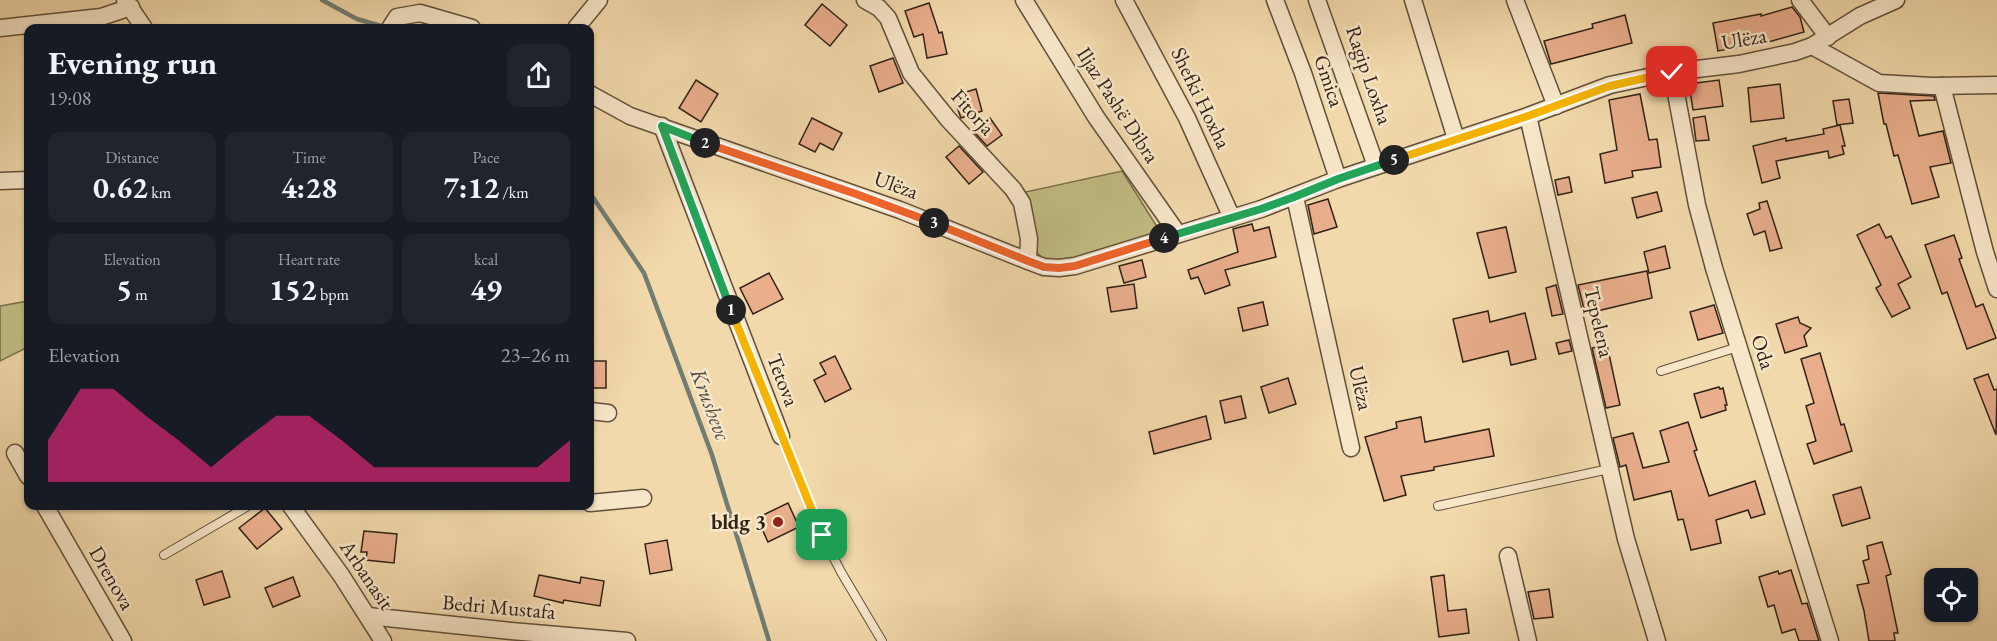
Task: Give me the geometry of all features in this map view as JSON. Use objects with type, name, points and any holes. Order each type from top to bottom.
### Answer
[{"type":"street","points":[[393,23],[401,0]]},
{"type":"street","points":[[579,24],[599,0]]},
{"type":"street","name":"Fitorja","points":[[866,0],[879,8],[888,18],[911,73],[948,119],[1013,189],[1022,203],[1029,239],[1028,261]]},
{"type":"street","name":"Iljaz Pashë Dibra","points":[[1024,0],[1096,117],[1178,234]]},
{"type":"street","name":"Shefki Hoxha","points":[[1124,0],[1187,118],[1232,218]]},
{"type":"street","name":"Gmica","points":[[1275,0],[1303,74],[1338,179]]},
{"type":"street","name":"Ragip Loxha","points":[[1317,0],[1376,166]]},
{"type":"street","points":[[1413,0],[1456,139]]},
{"type":"street","points":[[1515,0],[1556,106]]},
{"type":"street","points":[[1800,0],[1828,37]]},
{"type":"street","name":"Ulëza","points":[[594,96],[630,116],[900,210],[1044,267],[1059,268],[1075,266],[1232,218],[1338,179],[1528,116],[1610,86],[1672,72],[1739,64],[1795,52],[1812,46],[1860,16],[1896,0]]},
{"type":"street","points":[[37,24],[102,17],[128,4],[141,24]]},
{"type":"street","points":[[393,23],[408,14],[420,13],[458,24]]},
{"type":"street","points":[[0,28],[24,25]]},
{"type":"street","points":[[1812,46],[1879,83],[1942,86],[1997,85]]},
{"type":"street","name":"Oda","points":[[1672,72],[1697,205],[1714,268],[1830,641]]},
{"type":"street","points":[[1942,86],[1985,252],[1997,289]]},
{"type":"street","name":"Tepelena","points":[[1528,116],[1626,538],[1657,641]]},
{"type":"street","name":"Tetova","points":[[662,126],[781,436]]},
{"type":"street","points":[[0,181],[24,180]]},
{"type":"street","name":"Ulëza","points":[[1294,197],[1351,448]]},
{"type":"street","points":[[594,411],[608,413]]},
{"type":"street","points":[[15,453],[24,469]]},
{"type":"street","points":[[594,503],[644,498]]},
{"type":"street","name":"Drenova","points":[[47,510],[123,641]]},
{"type":"street","name":"Arbanasit","points":[[294,510],[383,641]]},
{"type":"street","points":[[1508,556],[1527,641]]},
{"type":"street","name":"Bedri Mustafa","points":[[368,616],[627,641]]},
{"type":"lane","points":[[1661,371],[1738,347]]},
{"type":"lane","name":"Tetova","points":[[781,436],[827,544],[882,641]]},
{"type":"lane","points":[[1438,506],[1610,469]]},
{"type":"lane","points":[[164,555],[241,510]]},
{"type":"shaded area","points":[[1122,171],[1161,233],[1091,259],[1047,263],[1032,247],[1021,193]]},
{"type":"shaded area","points":[[24,302],[24,349],[0,361],[0,306]]},
{"type":"building","points":[[929,3],[939,33],[942,32],[947,54],[927,58],[923,34],[914,37],[905,11]]},
{"type":"building","points":[[822,4],[847,25],[830,46],[805,25]]},
{"type":"building","points":[[1792,7],[1800,17],[1804,32],[1772,41],[1718,51],[1713,23],[1761,14],[1761,16]]},
{"type":"building","points":[[1625,15],[1632,43],[1551,64],[1544,41],[1593,28],[1592,24]]},
{"type":"building","points":[[893,58],[903,83],[879,92],[870,66]]},
{"type":"building","points":[[696,80],[718,94],[701,122],[679,108]]},
{"type":"building","points":[[1719,80],[1723,106],[1693,110],[1689,84]]},
{"type":"building","points":[[1780,84],[1784,118],[1751,122],[1748,88]]},
{"type":"building","points":[[976,89],[982,111],[961,118],[953,96]]},
{"type":"building","points":[[1878,93],[1934,96],[1935,100],[1910,101],[1919,136],[1943,131],[1951,163],[1930,167],[1939,197],[1912,204],[1898,155],[1894,156],[1886,124],[1884,124]]},
{"type":"building","points":[[1640,94],[1649,140],[1657,139],[1661,167],[1632,171],[1633,177],[1605,183],[1600,154],[1617,150],[1609,100]]},
{"type":"building","points":[[1849,99],[1853,123],[1837,125],[1833,101]]},
{"type":"building","points":[[1705,116],[1709,140],[1696,141],[1693,118]]},
{"type":"building","points":[[812,118],[842,133],[833,150],[820,143],[815,152],[799,144]]},
{"type":"building","points":[[990,118],[1002,135],[987,146],[974,132]]},
{"type":"building","points":[[1840,125],[1845,146],[1842,146],[1844,154],[1829,158],[1828,151],[1776,161],[1780,178],[1762,183],[1753,146],[1786,138],[1786,141],[1824,134],[1823,129]]},
{"type":"building","points":[[959,146],[983,172],[969,184],[946,157]]},
{"type":"building","points":[[1569,177],[1572,192],[1558,195],[1555,180]]},
{"type":"building","points":[[1657,192],[1662,211],[1637,218],[1632,198]]},
{"type":"building","points":[[1328,199],[1337,227],[1314,234],[1308,205]]},
{"type":"building","points":[[1767,201],[1782,248],[1770,251],[1765,231],[1754,235],[1747,214],[1760,209],[1759,203]]},
{"type":"building","points":[[1252,224],[1254,231],[1269,227],[1276,257],[1225,270],[1230,285],[1205,294],[1198,277],[1191,279],[1188,270],[1238,252],[1233,229]]},
{"type":"building","points":[[1879,224],[1886,238],[1891,236],[1911,277],[1898,284],[1910,308],[1892,317],[1876,288],[1881,285],[1857,235]]},
{"type":"building","points":[[1506,227],[1516,272],[1489,278],[1477,233]]},
{"type":"building","points":[[1954,235],[1962,258],[1959,259],[1976,307],[1983,304],[1996,338],[1967,349],[1947,292],[1942,294],[1925,245]]},
{"type":"building","points":[[1665,246],[1670,268],[1649,273],[1644,252]]},
{"type":"building","points":[[1142,260],[1146,277],[1124,283],[1119,266]]},
{"type":"building","points":[[1647,271],[1652,298],[1597,311],[1596,308],[1584,309],[1578,285]]},
{"type":"building","points":[[769,273],[783,299],[753,314],[740,288]]},
{"type":"building","points":[[1134,284],[1137,308],[1111,312],[1107,288]]},
{"type":"building","points":[[1556,285],[1563,314],[1552,316],[1546,288]]},
{"type":"building","points":[[1263,302],[1268,325],[1243,331],[1238,308]]},
{"type":"building","points":[[1714,305],[1723,333],[1698,340],[1690,312]]},
{"type":"building","points":[[1488,311],[1490,322],[1525,313],[1536,359],[1511,365],[1508,351],[1463,362],[1453,319]]},
{"type":"building","points":[[1798,317],[1800,323],[1811,328],[1804,336],[1807,346],[1785,353],[1776,324]]},
{"type":"building","points":[[1569,340],[1572,351],[1559,354],[1556,343]]},
{"type":"building","points":[[1607,345],[1620,405],[1606,408],[1592,348]]},
{"type":"building","points":[[1820,353],[1841,425],[1844,424],[1852,451],[1814,464],[1807,444],[1816,441],[1806,406],[1814,403],[1801,359]]},
{"type":"building","points":[[835,356],[851,389],[825,402],[814,380],[826,374],[820,363]]},
{"type":"building","points":[[594,361],[606,361],[606,388],[594,388]]},
{"type":"building","points":[[1988,374],[1994,390],[1997,389],[1996,435],[1974,379]]},
{"type":"building","points":[[1288,378],[1296,404],[1269,413],[1261,387]]},
{"type":"building","points":[[1723,388],[1726,410],[1701,418],[1694,394]]},
{"type":"building","points":[[1241,396],[1246,418],[1225,423],[1220,401]]},
{"type":"building","points":[[1206,416],[1211,439],[1154,454],[1149,432]]},
{"type":"building","points":[[1421,417],[1425,442],[1489,429],[1494,456],[1434,467],[1434,470],[1401,476],[1406,495],[1384,501],[1365,437],[1397,428],[1396,422]]},
{"type":"building","points":[[1688,422],[1697,450],[1694,451],[1709,496],[1755,481],[1765,514],[1751,518],[1748,510],[1716,520],[1721,543],[1691,550],[1683,519],[1678,520],[1671,491],[1634,500],[1626,465],[1620,467],[1613,438],[1633,433],[1643,468],[1669,462],[1660,431]]},
{"type":"building","points":[[1861,487],[1870,518],[1842,526],[1833,495]]},
{"type":"building","name":"bldg 3","points":[[788,503],[799,527],[768,542],[757,518]]},
{"type":"building","points":[[262,510],[267,510],[282,529],[257,549],[239,528]]},
{"type":"building","points":[[364,531],[397,534],[394,563],[366,560],[367,552],[361,552]]},
{"type":"building","points":[[667,540],[672,570],[650,574],[645,544]]},
{"type":"building","points":[[1882,542],[1891,574],[1886,576],[1898,633],[1894,633],[1895,641],[1869,641],[1857,585],[1869,583],[1863,561],[1869,559],[1867,546]]},
{"type":"building","points":[[1791,570],[1802,604],[1807,603],[1819,641],[1799,641],[1795,629],[1782,633],[1774,605],[1768,607],[1759,577],[1778,571],[1779,574]]},
{"type":"building","points":[[222,571],[230,597],[204,605],[196,580]]},
{"type":"building","points":[[539,575],[580,583],[581,577],[604,581],[600,606],[564,600],[563,603],[534,596]]},
{"type":"building","points":[[1444,575],[1448,611],[1466,609],[1469,633],[1439,637],[1431,577]]},
{"type":"building","points":[[293,577],[300,596],[273,607],[265,588]]},
{"type":"building","points":[[1549,589],[1553,617],[1534,619],[1528,592]]},
{"type":"waterway","name":"Krushevc","points":[[322,0],[357,19],[374,24]]},
{"type":"waterway","name":"Krushevc","points":[[594,199],[644,273],[712,455],[769,641]]},
{"type":"place","name":"bldg 3","points":[[778,522]]},
{"type":"route","points":[[822,535],[781,436],[662,126],[764,164],[900,210],[1044,267],[1059,268],[1075,266],[1261,209],[1338,179],[1528,116],[1610,86],[1672,72]]}]
